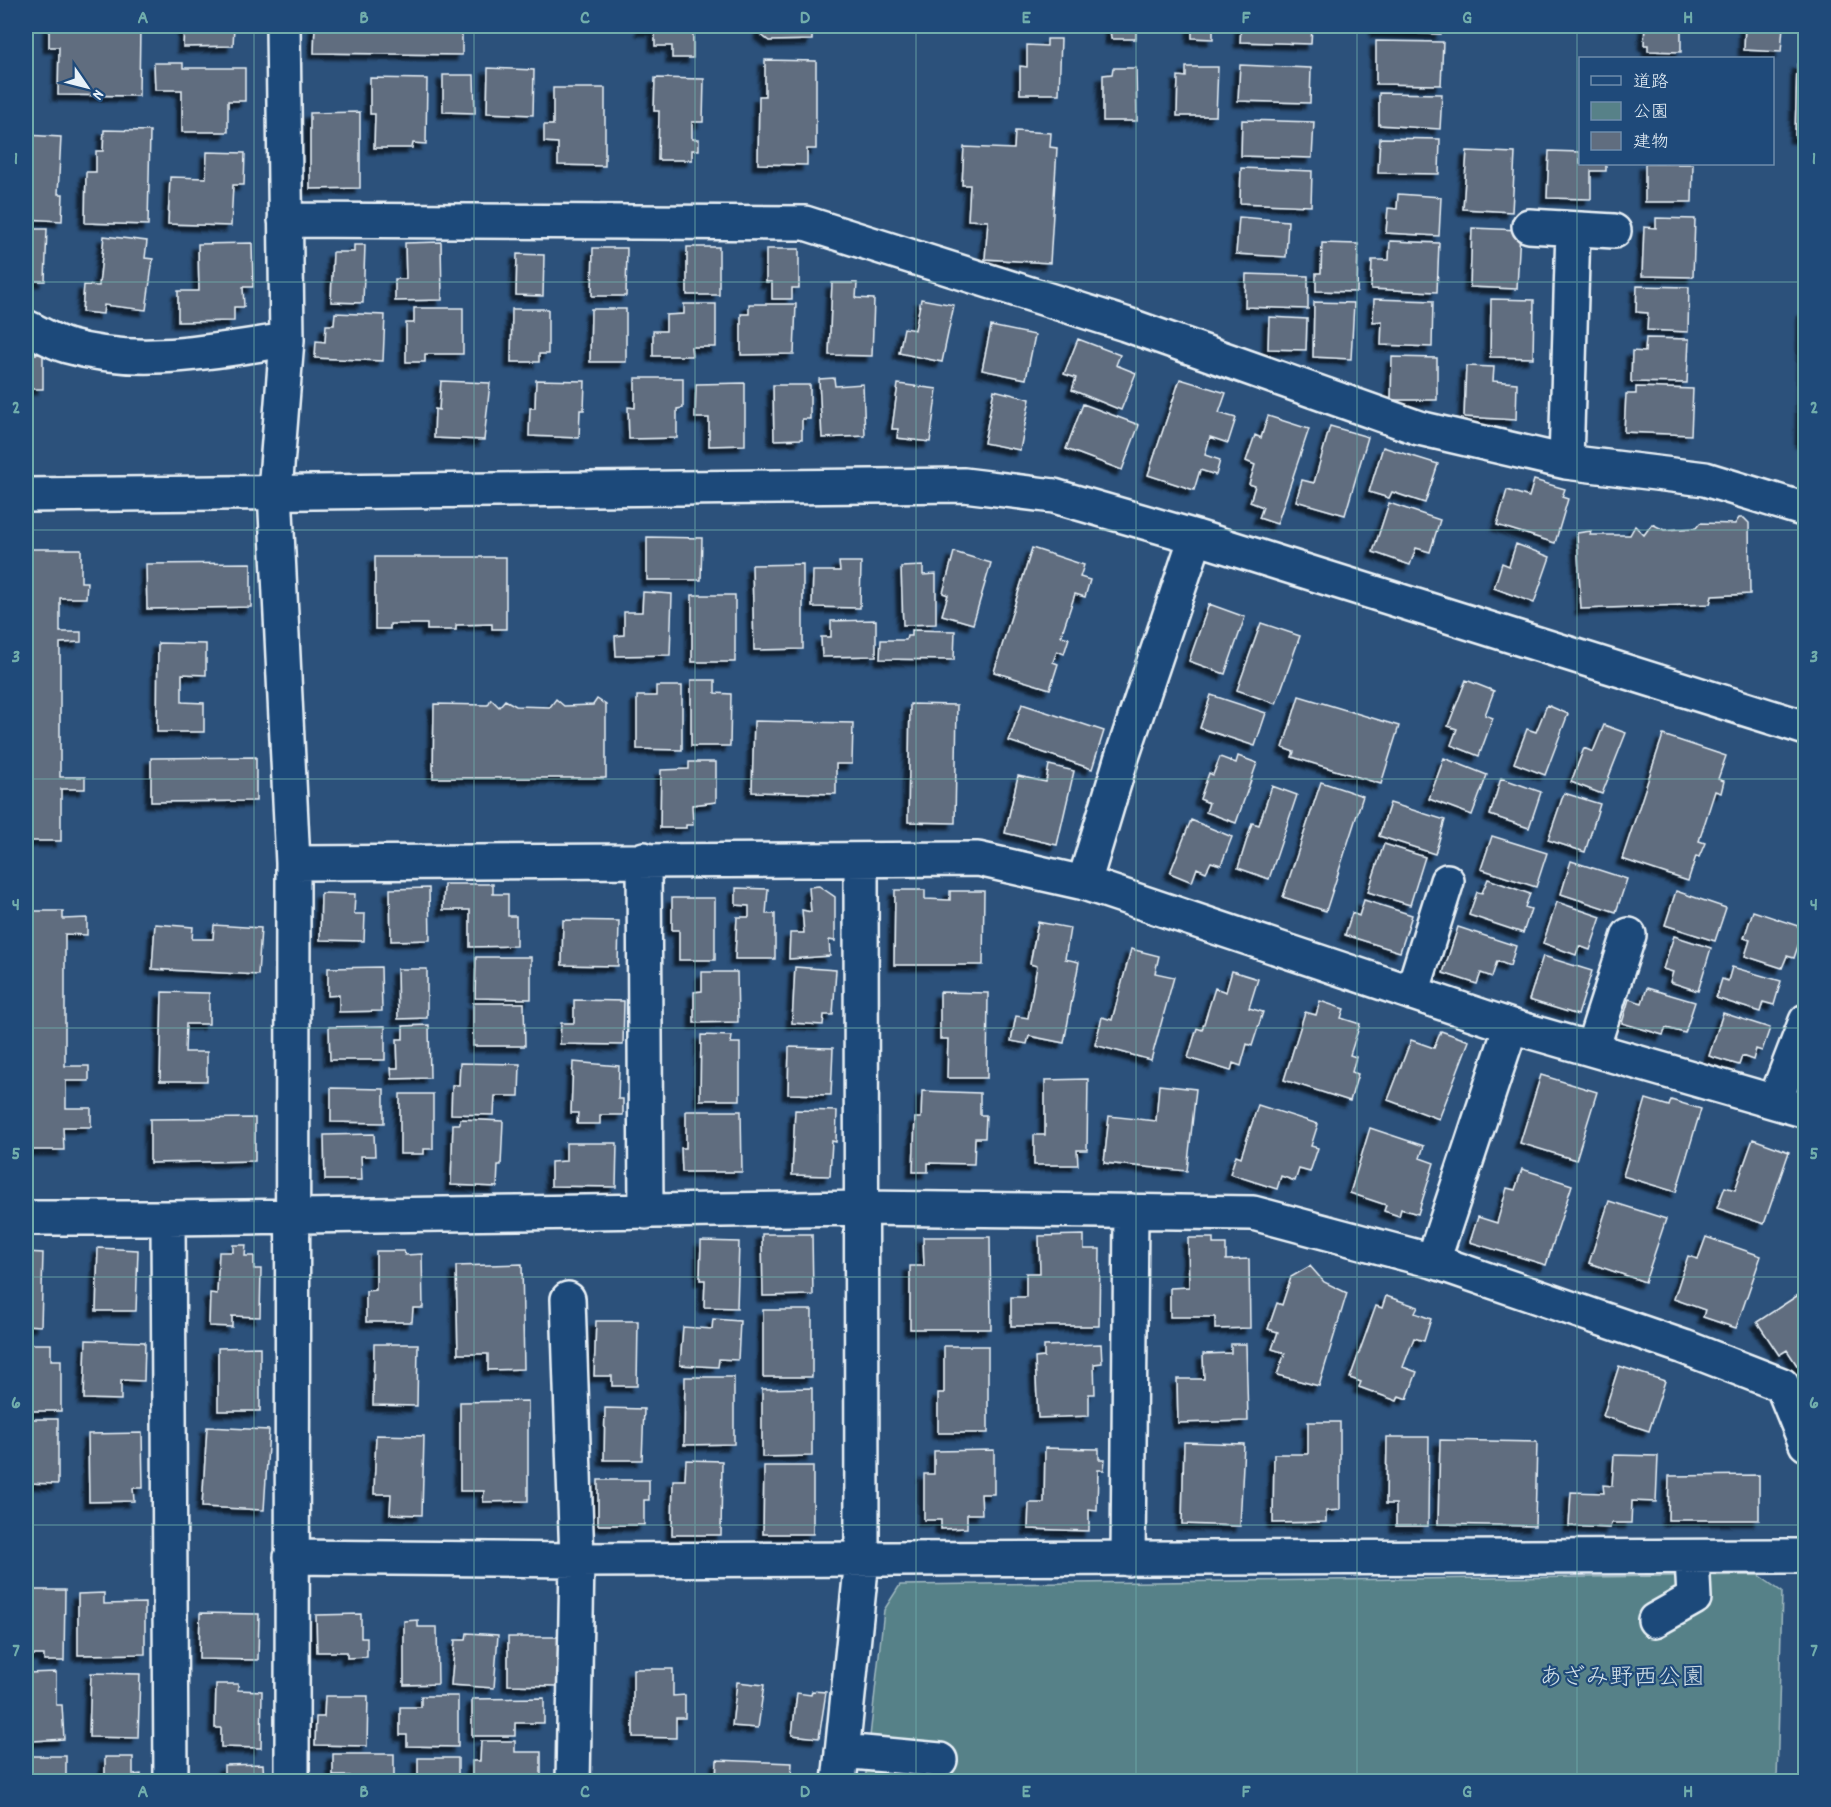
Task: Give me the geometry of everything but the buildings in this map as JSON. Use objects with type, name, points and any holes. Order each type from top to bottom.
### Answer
[{"type":"street","points":[[283,26],[287,340],[275,491],[293,863],[292,1782]]},
{"type":"street","points":[[285,219],[805,223],[1125,324],[1419,428],[1566,462],[1705,479],[1806,510]]},
{"type":"street","points":[[1529,226],[1614,231]]},
{"type":"street","points":[[1566,462],[1573,228]]},
{"type":"street","points":[[26,327],[66,346],[120,357],[169,357],[287,340]]},
{"type":"street","points":[[26,495],[964,485],[1054,496],[1196,537],[1806,728]]},
{"type":"street","points":[[1084,883],[1121,760],[1196,537]]},
{"type":"street","points":[[293,863],[644,859],[978,859],[1084,883],[1511,1026],[1806,1111]]},
{"type":"street","points":[[644,859],[646,1212]]},
{"type":"street","points":[[861,860],[862,1559],[840,1766],[940,1760]]},
{"type":"street","points":[[1412,993],[1447,881]]},
{"type":"street","points":[[1592,1049],[1629,935]]},
{"type":"street","points":[[1775,1101],[1806,1021]]},
{"type":"street","points":[[1433,1262],[1511,1026]]},
{"type":"street","points":[[26,1218],[863,1208],[1253,1213],[1433,1262],[1684,1347],[1782,1385],[1806,1444]]},
{"type":"street","points":[[1128,1559],[1131,1211]]},
{"type":"street","points":[[168,1218],[171,1782]]},
{"type":"street","points":[[568,1299],[577,1560],[573,1782]]},
{"type":"street","points":[[291,1557],[577,1560],[1806,1556]]},
{"type":"street","points":[[1655,1620],[1694,1598],[1692,1557]]},
{"type":"green space","name":"あざみ野西公園","points":[[1758,1575],[1782,1592],[1777,1781],[865,1782],[884,1610],[900,1585]]}]
